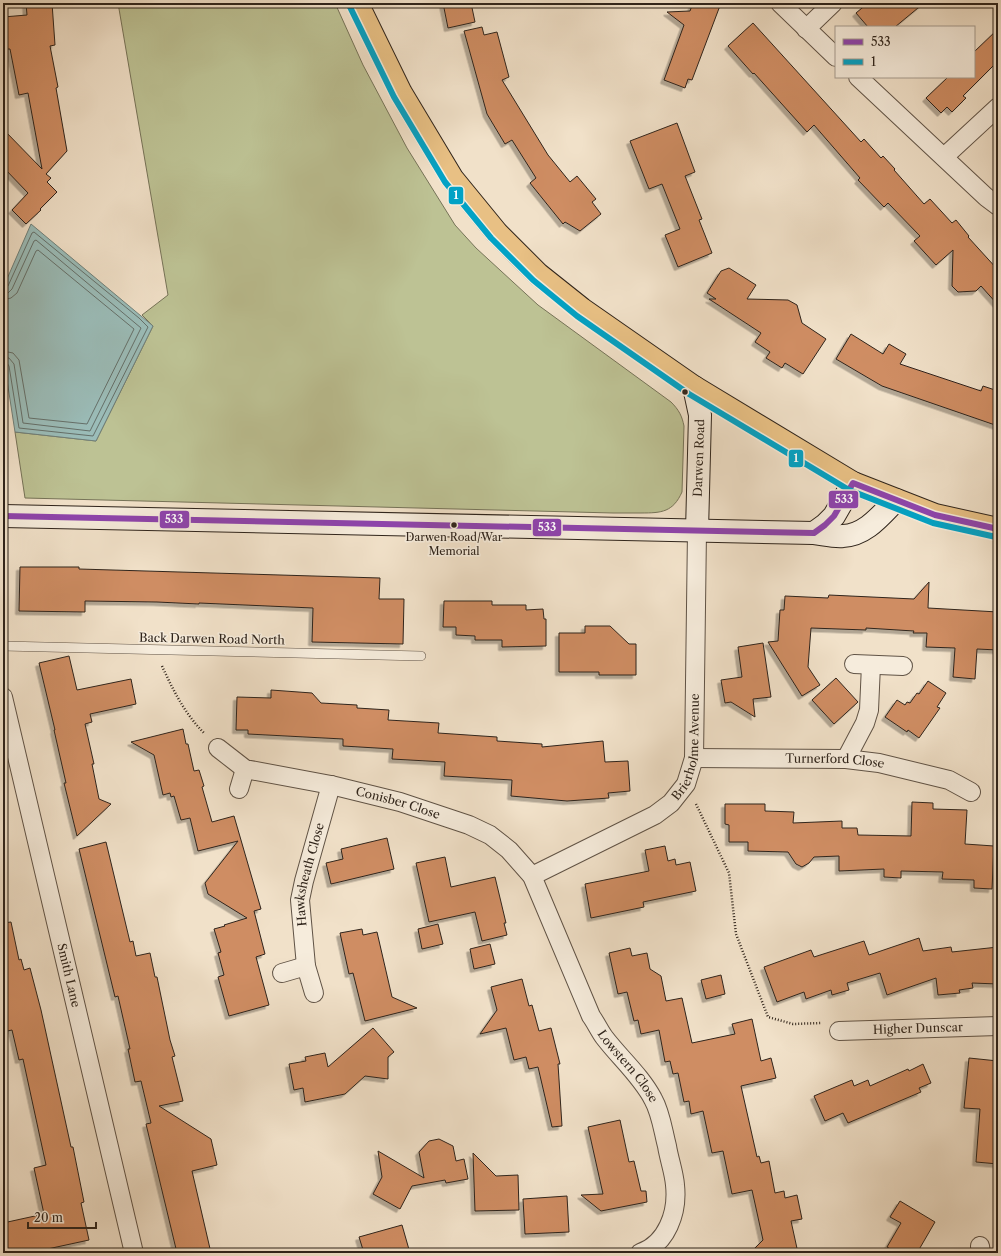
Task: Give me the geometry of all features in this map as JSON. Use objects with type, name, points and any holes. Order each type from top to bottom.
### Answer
[{"type":"highway","points":[[357,3],[401,93],[452,178],[497,233],[538,274],[582,309],[694,387],[853,483],[936,515],[998,529]]},
{"type":"main road","name":"Darwen Road","points":[[694,387],[700,415],[697,531]]},
{"type":"main road","points":[[814,533],[826,525],[834,516],[853,483]]},
{"type":"main road","points":[[3,516],[814,533],[842,536],[858,534],[870,526],[896,500]]},
{"type":"street","points":[[780,3],[835,56]]},
{"type":"street","points":[[806,29],[833,3]]},
{"type":"street","points":[[859,78],[944,158],[998,206]]},
{"type":"street","points":[[944,158],[998,107]]},
{"type":"street","name":"Brierholme Avenue","points":[[532,876],[655,815],[671,802],[686,784],[694,758],[697,531]]},
{"type":"street","points":[[846,759],[865,723],[868,710],[862,665],[903,666]]},
{"type":"street","name":"Smith Lane","points":[[3,697],[134,1253]]},
{"type":"street","name":"Conisber Close","points":[[218,748],[245,769],[331,785],[400,802],[469,825],[490,835],[509,850],[532,876]]},
{"type":"street","name":"Turnerford Close","points":[[694,758],[846,759],[898,766],[949,780],[971,792]]},
{"type":"street","points":[[239,789],[245,769]]},
{"type":"street","name":"Hawksheath Close","points":[[314,993],[306,966],[300,900],[331,785]]},
{"type":"street","name":"Lowstern Close","points":[[532,876],[592,1016],[604,1036],[645,1085],[654,1101],[660,1118],[675,1185],[676,1201],[667,1231],[659,1242],[650,1250],[640,1253]]},
{"type":"street","points":[[282,973],[306,966]]},
{"type":"street","name":"Higher Dunscar","points":[[839,1031],[998,1026]]},
{"type":"lane","name":"Back Darwen Road North","points":[[3,646],[421,656]]},
{"type":"path","points":[[154,650],[177,698],[196,725],[218,748]]},
{"type":"path","points":[[686,784],[729,873],[736,934],[768,1017],[793,1024],[821,1023],[839,1031]]},
{"type":"green space","points":[[118,3],[335,3],[363,65],[407,148],[455,225],[476,248],[538,305],[671,402],[678,410],[684,426],[682,492],[675,504],[666,510],[655,513],[613,513],[25,498],[15,432],[96,441],[153,326],[142,315],[168,295]]},
{"type":"water","points":[[31,224],[153,326],[96,441],[15,432],[3,354],[3,288]]},
{"type":"building","points":[[26,3],[52,3],[55,45],[50,46],[58,87],[56,88],[67,151],[46,174],[51,178],[47,182],[57,192],[26,224],[12,210],[28,193],[3,167],[3,129],[42,169],[28,93],[19,95],[10,49],[3,49],[3,17],[27,15]]},
{"type":"building","points":[[443,3],[471,3],[475,22],[448,28]]},
{"type":"building","points":[[693,3],[721,3],[692,80],[688,79],[685,88],[664,80],[684,25],[667,12],[690,11]]},
{"type":"building","points":[[868,3],[924,3],[896,26],[867,26],[856,13]]},
{"type":"building","points":[[753,23],[861,142],[864,139],[881,158],[883,156],[924,204],[930,199],[952,223],[956,220],[969,236],[968,237],[998,270],[998,305],[981,286],[976,291],[958,292],[952,286],[953,250],[936,265],[914,241],[920,236],[888,203],[884,207],[858,180],[860,178],[814,125],[807,132],[728,46]]},
{"type":"building","points":[[482,27],[484,35],[497,32],[509,77],[502,80],[548,155],[570,182],[577,176],[596,199],[592,202],[601,214],[580,231],[565,222],[563,224],[530,183],[536,178],[512,140],[505,144],[487,114],[464,31]]},
{"type":"building","points":[[998,29],[998,61],[963,96],[966,98],[952,112],[947,107],[941,113],[926,98],[947,78],[975,78],[975,51]]},
{"type":"building","points":[[677,123],[695,172],[685,176],[702,219],[699,220],[712,253],[678,267],[665,235],[680,229],[662,184],[649,189],[630,141]]},
{"type":"building","points":[[729,268],[756,285],[747,299],[788,300],[797,305],[802,323],[826,339],[803,374],[785,363],[782,368],[766,358],[770,352],[755,342],[761,333],[709,299],[716,299],[707,293],[721,271]]},
{"type":"building","points":[[851,334],[883,354],[889,344],[906,354],[900,364],[981,391],[983,386],[998,391],[998,426],[882,386],[836,359]]},
{"type":"building","points":[[20,567],[79,567],[79,569],[380,578],[379,599],[404,599],[403,644],[312,642],[313,608],[199,603],[85,601],[85,612],[19,611]]},
{"type":"building","points":[[929,582],[928,608],[998,612],[998,650],[977,649],[975,679],[953,677],[955,648],[926,647],[927,633],[866,628],[866,630],[811,628],[808,667],[820,685],[802,696],[768,642],[778,641],[780,610],[784,610],[785,596],[828,598],[829,595],[914,599]]},
{"type":"building","points":[[444,601],[492,601],[492,605],[526,605],[526,610],[543,609],[544,619],[546,619],[546,646],[502,647],[502,640],[475,640],[475,636],[456,635],[456,627],[443,627]]},
{"type":"building","points":[[585,626],[610,626],[629,644],[636,644],[636,675],[599,675],[599,672],[559,672],[559,633],[585,633]]},
{"type":"building","points":[[763,643],[771,697],[753,699],[755,717],[731,702],[725,703],[721,680],[742,677],[738,647]]},
{"type":"building","points":[[69,656],[77,690],[131,679],[136,704],[90,714],[92,722],[85,724],[94,764],[92,764],[99,799],[111,804],[77,836],[64,783],[66,783],[39,663]]},
{"type":"building","points":[[836,678],[858,702],[834,724],[812,700]]},
{"type":"building","points":[[928,681],[946,693],[937,707],[940,708],[919,738],[908,730],[907,732],[885,717],[897,700],[905,705],[907,702],[910,703],[917,693],[919,694]]},
{"type":"building","points":[[271,690],[312,693],[321,703],[357,705],[357,708],[389,710],[388,720],[439,723],[438,733],[497,737],[497,741],[542,744],[542,747],[603,741],[605,762],[628,761],[630,791],[608,793],[609,798],[567,801],[511,796],[512,780],[444,776],[445,762],[392,759],[393,749],[343,746],[343,739],[248,734],[248,730],[236,730],[237,697],[271,698]]},
{"type":"building","points":[[183,729],[194,771],[199,770],[204,786],[202,787],[212,822],[234,816],[261,909],[254,911],[265,954],[256,957],[269,1005],[229,1016],[218,977],[224,975],[218,953],[221,952],[214,929],[247,918],[208,894],[205,883],[238,841],[198,851],[190,818],[181,820],[174,796],[171,797],[170,793],[163,795],[154,755],[131,742]]},
{"type":"building","points":[[912,802],[933,803],[933,809],[967,810],[965,844],[994,846],[992,889],[974,888],[974,880],[942,879],[943,872],[901,871],[901,878],[884,877],[884,869],[839,871],[839,856],[814,857],[809,863],[802,867],[796,864],[788,852],[748,851],[748,842],[729,842],[729,825],[725,824],[725,804],[765,804],[765,811],[794,812],[793,823],[842,821],[842,828],[857,828],[858,835],[911,836]]},
{"type":"building","points":[[387,838],[394,869],[331,884],[326,863],[343,859],[341,849]]},
{"type":"building","points":[[106,842],[130,942],[133,941],[136,956],[150,953],[175,1056],[172,1057],[183,1101],[159,1106],[211,1139],[217,1165],[192,1171],[211,1253],[177,1253],[146,1124],[151,1123],[141,1081],[135,1082],[128,1049],[130,1049],[118,996],[115,997],[79,849]]},
{"type":"building","points":[[665,846],[668,861],[675,859],[676,865],[690,862],[696,891],[643,902],[644,907],[591,918],[585,884],[649,871],[645,850]]},
{"type":"building","points":[[445,857],[451,887],[495,877],[506,923],[504,923],[507,935],[482,941],[475,912],[429,922],[416,863]]},
{"type":"building","points":[[11,922],[19,960],[21,959],[24,970],[30,968],[41,1010],[71,1147],[73,1147],[84,1202],[81,1203],[89,1240],[29,1253],[7,1253],[6,1249],[3,1249],[3,1223],[44,1214],[34,1168],[46,1165],[23,1059],[19,1060],[12,1030],[3,1032],[3,923]]},
{"type":"building","points":[[438,924],[443,944],[422,949],[418,929]]},
{"type":"building","points":[[362,929],[363,935],[377,932],[392,997],[417,1008],[365,1021],[353,973],[349,974],[340,933]]},
{"type":"building","points":[[919,938],[923,951],[951,947],[952,952],[998,947],[998,984],[972,983],[973,988],[959,990],[960,993],[938,995],[936,978],[887,995],[880,973],[847,983],[849,990],[832,995],[831,990],[806,999],[804,992],[777,1002],[764,967],[811,950],[814,957],[864,941],[869,955]]},
{"type":"building","points":[[490,944],[495,964],[474,969],[470,949]]},
{"type":"building","points":[[630,948],[632,956],[647,953],[650,969],[661,976],[666,1001],[682,998],[692,1043],[735,1034],[732,1024],[752,1019],[761,1061],[771,1058],[776,1078],[741,1086],[757,1157],[759,1156],[761,1163],[769,1161],[775,1193],[784,1191],[785,1198],[797,1195],[802,1219],[791,1221],[798,1253],[750,1253],[763,1240],[752,1190],[732,1194],[723,1151],[712,1153],[703,1111],[691,1114],[689,1101],[684,1102],[678,1073],[673,1074],[670,1061],[665,1062],[659,1030],[641,1034],[638,1020],[634,1021],[627,992],[618,994],[609,953]]},
{"type":"building","points":[[721,975],[725,994],[706,999],[701,980]]},
{"type":"building","points":[[522,979],[529,1006],[532,1005],[539,1031],[551,1028],[560,1064],[558,1064],[562,1126],[552,1127],[538,1067],[529,1069],[526,1057],[514,1060],[506,1028],[480,1034],[497,1010],[491,987]]},
{"type":"building","points":[[373,1028],[394,1052],[388,1057],[388,1079],[365,1076],[345,1094],[305,1102],[303,1088],[294,1090],[289,1064],[306,1061],[305,1057],[325,1053],[328,1067]]},
{"type":"building","points":[[969,1058],[998,1061],[998,1164],[976,1162],[980,1109],[964,1108]]},
{"type":"building","points":[[923,1064],[931,1083],[919,1088],[921,1092],[848,1123],[843,1113],[825,1121],[814,1096],[852,1080],[854,1086],[868,1080],[870,1086]]},
{"type":"building","points":[[620,1120],[629,1162],[634,1161],[641,1191],[646,1191],[647,1202],[601,1211],[581,1195],[603,1194],[588,1127]]},
{"type":"building","points":[[439,1139],[453,1146],[456,1161],[464,1159],[468,1179],[446,1183],[445,1180],[412,1186],[400,1209],[373,1194],[382,1177],[378,1151],[424,1178],[419,1152],[429,1141]]},
{"type":"building","points":[[473,1153],[496,1176],[518,1175],[519,1210],[475,1211]]},
{"type":"building","points":[[567,1196],[569,1232],[525,1234],[523,1199]]},
{"type":"building","points":[[900,1201],[935,1222],[917,1253],[897,1253],[887,1247],[901,1223],[890,1217]]},
{"type":"building","points":[[402,1225],[410,1253],[364,1253],[359,1237]]},
{"type":"transit line","name":"1","points":[[350,7],[394,97],[445,182],[491,238],[533,280],[577,316],[689,394],[849,490],[933,523],[996,537]]},
{"type":"transit line","name":"533","points":[[3,516],[814,533],[834,516],[853,483],[935,515],[998,529]]},
{"type":"place","name":"Darwen Road/War Memorial","points":[[454,525]]}]
